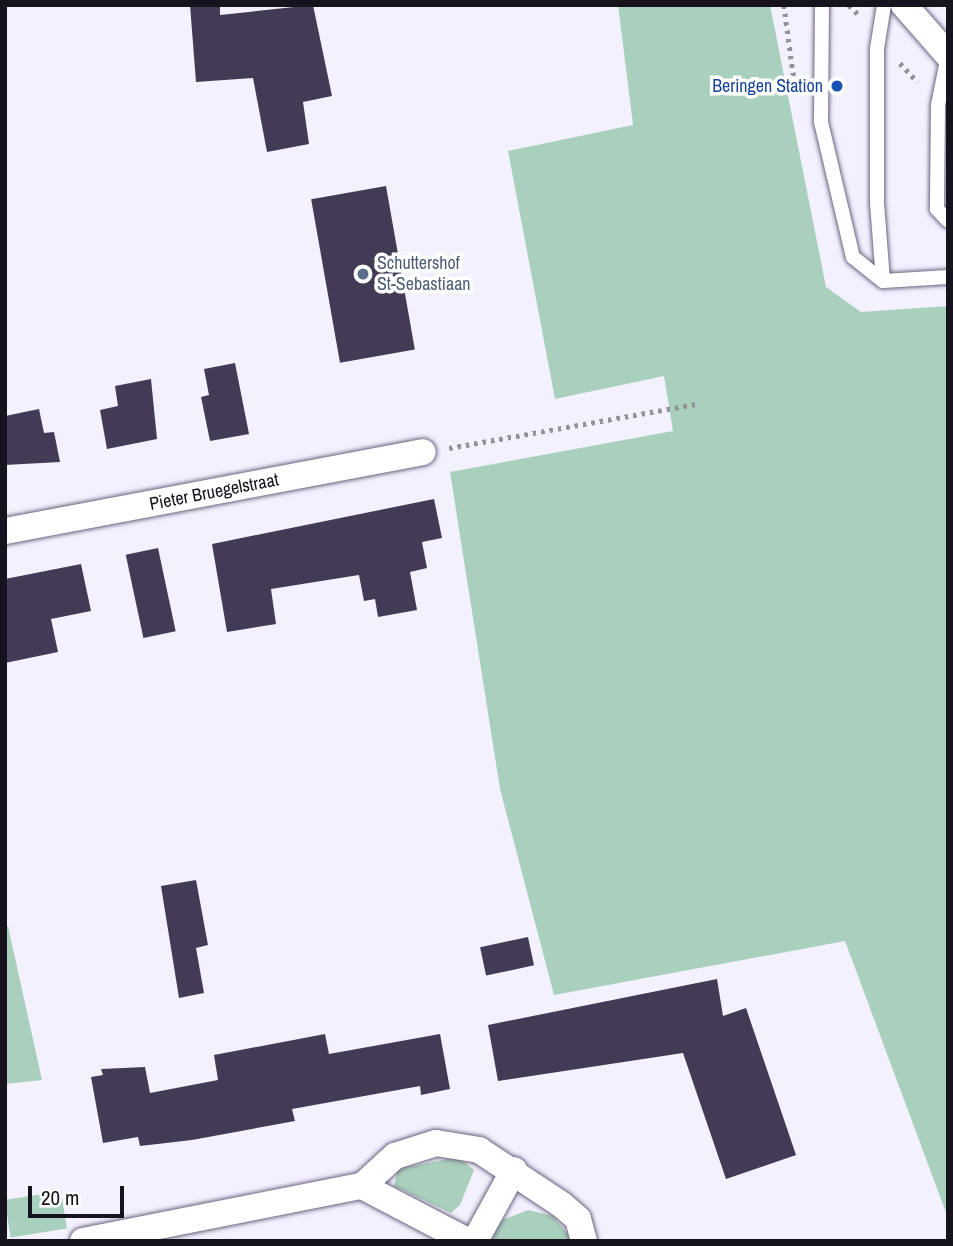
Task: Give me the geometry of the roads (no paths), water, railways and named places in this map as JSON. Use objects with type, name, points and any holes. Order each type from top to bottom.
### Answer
[{"type":"street","points":[[904,5],[948,55]]},
{"type":"street","name":"Pieter Bruegelstraat","points":[[5,531],[423,452]]},
{"type":"street","points":[[83,1241],[362,1186],[395,1157],[436,1143],[479,1150],[514,1170],[578,1219],[584,1241]]},
{"type":"street","points":[[475,1241],[514,1170]]},
{"type":"street","points":[[362,1186],[467,1241]]},
{"type":"lane","points":[[822,5],[821,122],[847,238],[866,272],[883,281],[948,277]]},
{"type":"lane","points":[[883,281],[877,77],[884,5]]},
{"type":"lane","points":[[948,55],[938,105],[937,209],[948,221]]},
{"type":"place","name":"Beringen Station","points":[[837,86]]},
{"type":"place","name":"Schuttershof St-Sebastiaan","points":[[363,274]]}]
